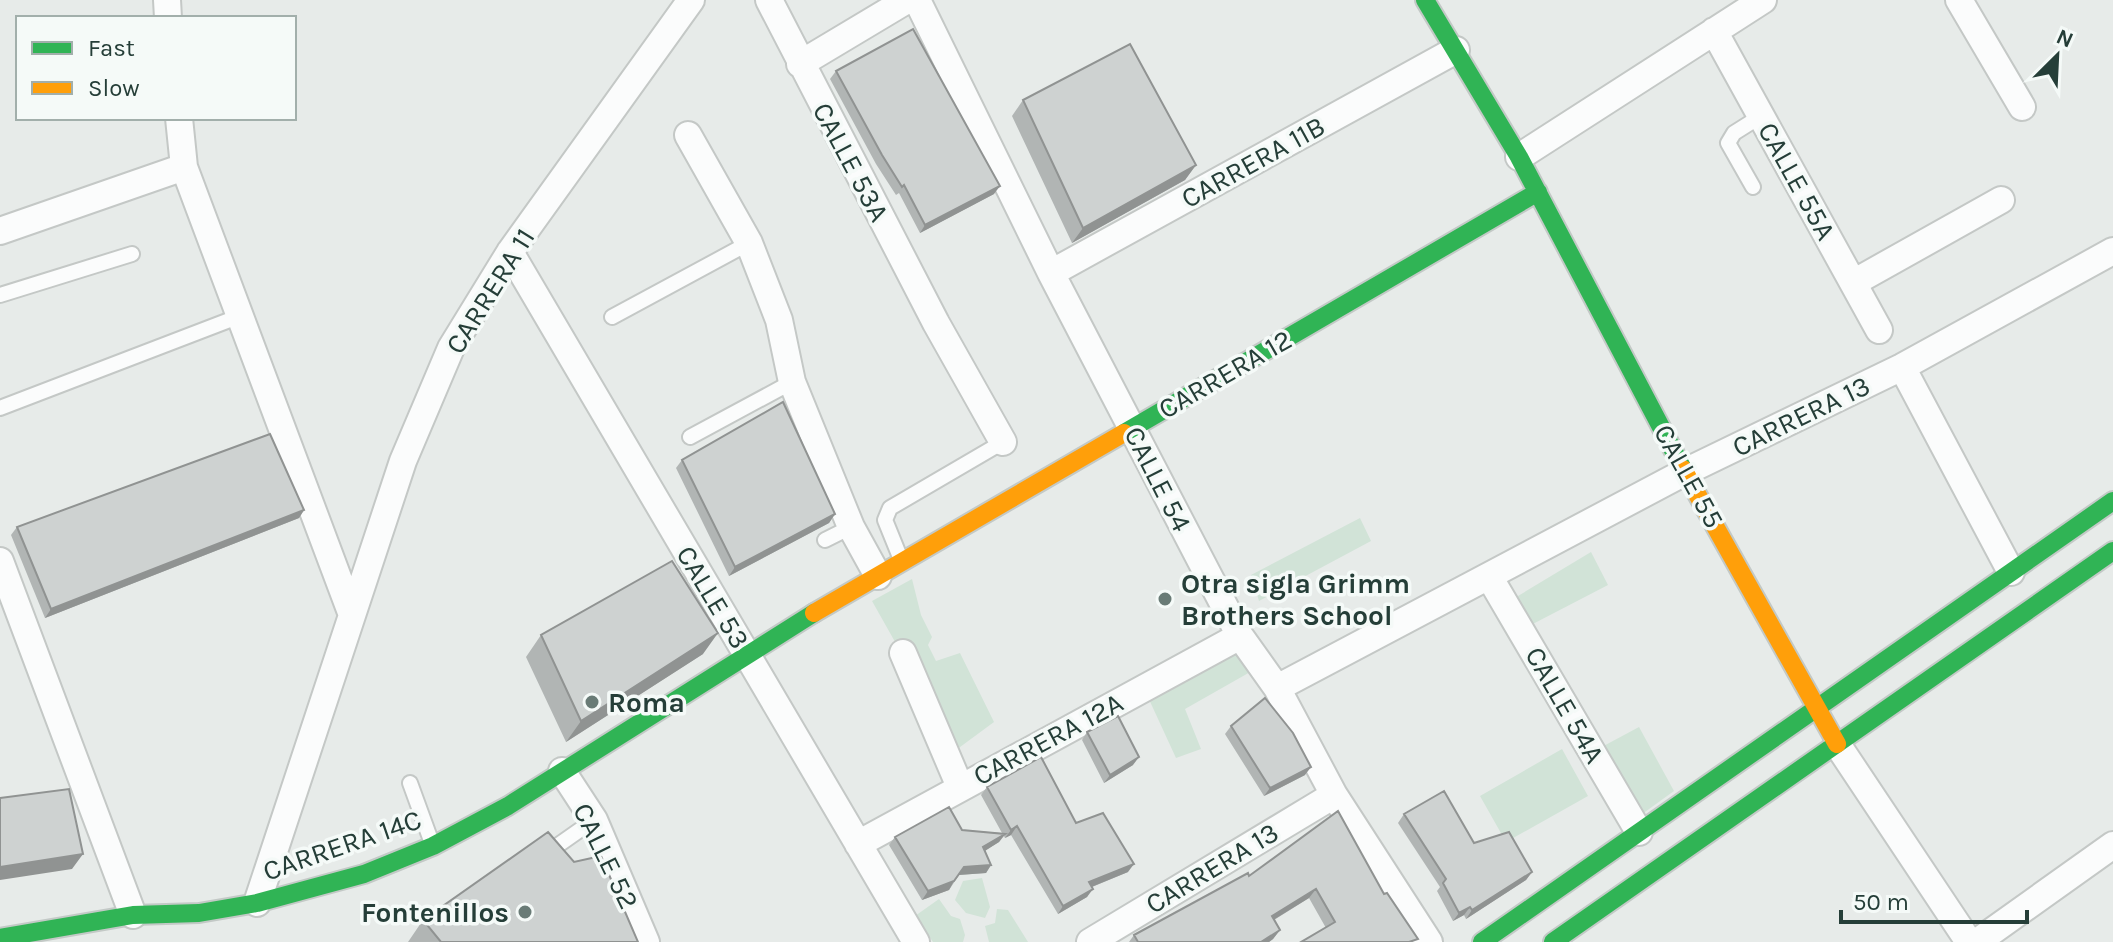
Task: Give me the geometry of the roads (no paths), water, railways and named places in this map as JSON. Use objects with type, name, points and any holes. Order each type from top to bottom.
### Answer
[{"type":"street","name":"CARRERA 11","points":[[257,903],[403,461],[451,348],[510,252],[691,0]]},
{"type":"street","name":"CALLE 53A","points":[[769,0],[936,323],[1003,442]]},
{"type":"street","points":[[800,64],[907,0]]},
{"type":"street","name":"CALLE 54","points":[[917,0],[1051,273],[1240,636],[1277,688],[1334,795],[1429,942]]},
{"type":"street","name":"CALLE 55","points":[[1425,0],[1519,157],[1685,472],[1837,744],[1969,942]]},
{"type":"street","points":[[1519,157],[1763,0]]},
{"type":"street","points":[[1959,0],[2022,107]]},
{"type":"street","name":"CALLE 55A","points":[[1714,31],[1879,330]]},
{"type":"street","name":"CARRERA 11B","points":[[1051,273],[1456,50]]},
{"type":"street","points":[[179,120],[184,167],[352,615]]},
{"type":"street","points":[[688,135],[749,243],[779,320],[792,382],[851,527],[878,576]]},
{"type":"street","points":[[0,231],[184,167]]},
{"type":"street","name":"CARRERA 12","points":[[746,653],[1538,192]]},
{"type":"street","points":[[1853,283],[2001,200]]},
{"type":"street","name":"CALLE 53","points":[[510,252],[858,844],[911,941]]},
{"type":"street","name":"CARRERA 13","points":[[1277,688],[1490,578],[1685,472],[1902,367],[2112,253]]},
{"type":"street","points":[[1902,367],[2011,572]]},
{"type":"street","points":[[1482,942],[2113,501]]},
{"type":"street","points":[[1553,942],[2113,551]]},
{"type":"street","points":[[0,561],[133,915]]},
{"type":"street","name":"CALLE 54A","points":[[1490,578],[1639,832]]},
{"type":"street","name":"CARRERA 12A","points":[[858,844],[1240,636]]},
{"type":"street","name":"CARRERA 14C","points":[[0,938],[133,915],[199,913],[257,903],[364,874],[433,846],[508,806],[746,653]]},
{"type":"street","points":[[903,653],[960,787]]},
{"type":"street","name":"CALLE 52","points":[[562,771],[594,820],[646,942]]},
{"type":"street","name":"CARRERA 13","points":[[1090,942],[1334,795]]},
{"type":"street","points":[[1977,942],[2113,845]]},
{"type":"lane","points":[[1753,187],[1728,143],[1734,133],[1761,116]]},
{"type":"lane","points":[[612,317],[749,243]]},
{"type":"lane","points":[[0,295],[132,254]]},
{"type":"lane","points":[[0,408],[240,316]]},
{"type":"lane","points":[[690,437],[792,382]]},
{"type":"lane","points":[[902,562],[885,520],[890,508],[1003,442]]},
{"type":"lane","points":[[825,540],[851,527]]},
{"type":"lane","points":[[410,783],[433,846]]},
{"type":"lane","points":[[547,853],[594,820]]},
{"type":"place","name":"Otra sigla Grimm Brothers School","points":[[1165,599]]},
{"type":"place","name":"Roma","points":[[592,702]]},
{"type":"place","name":"Fontenillos","points":[[525,912]]}]
